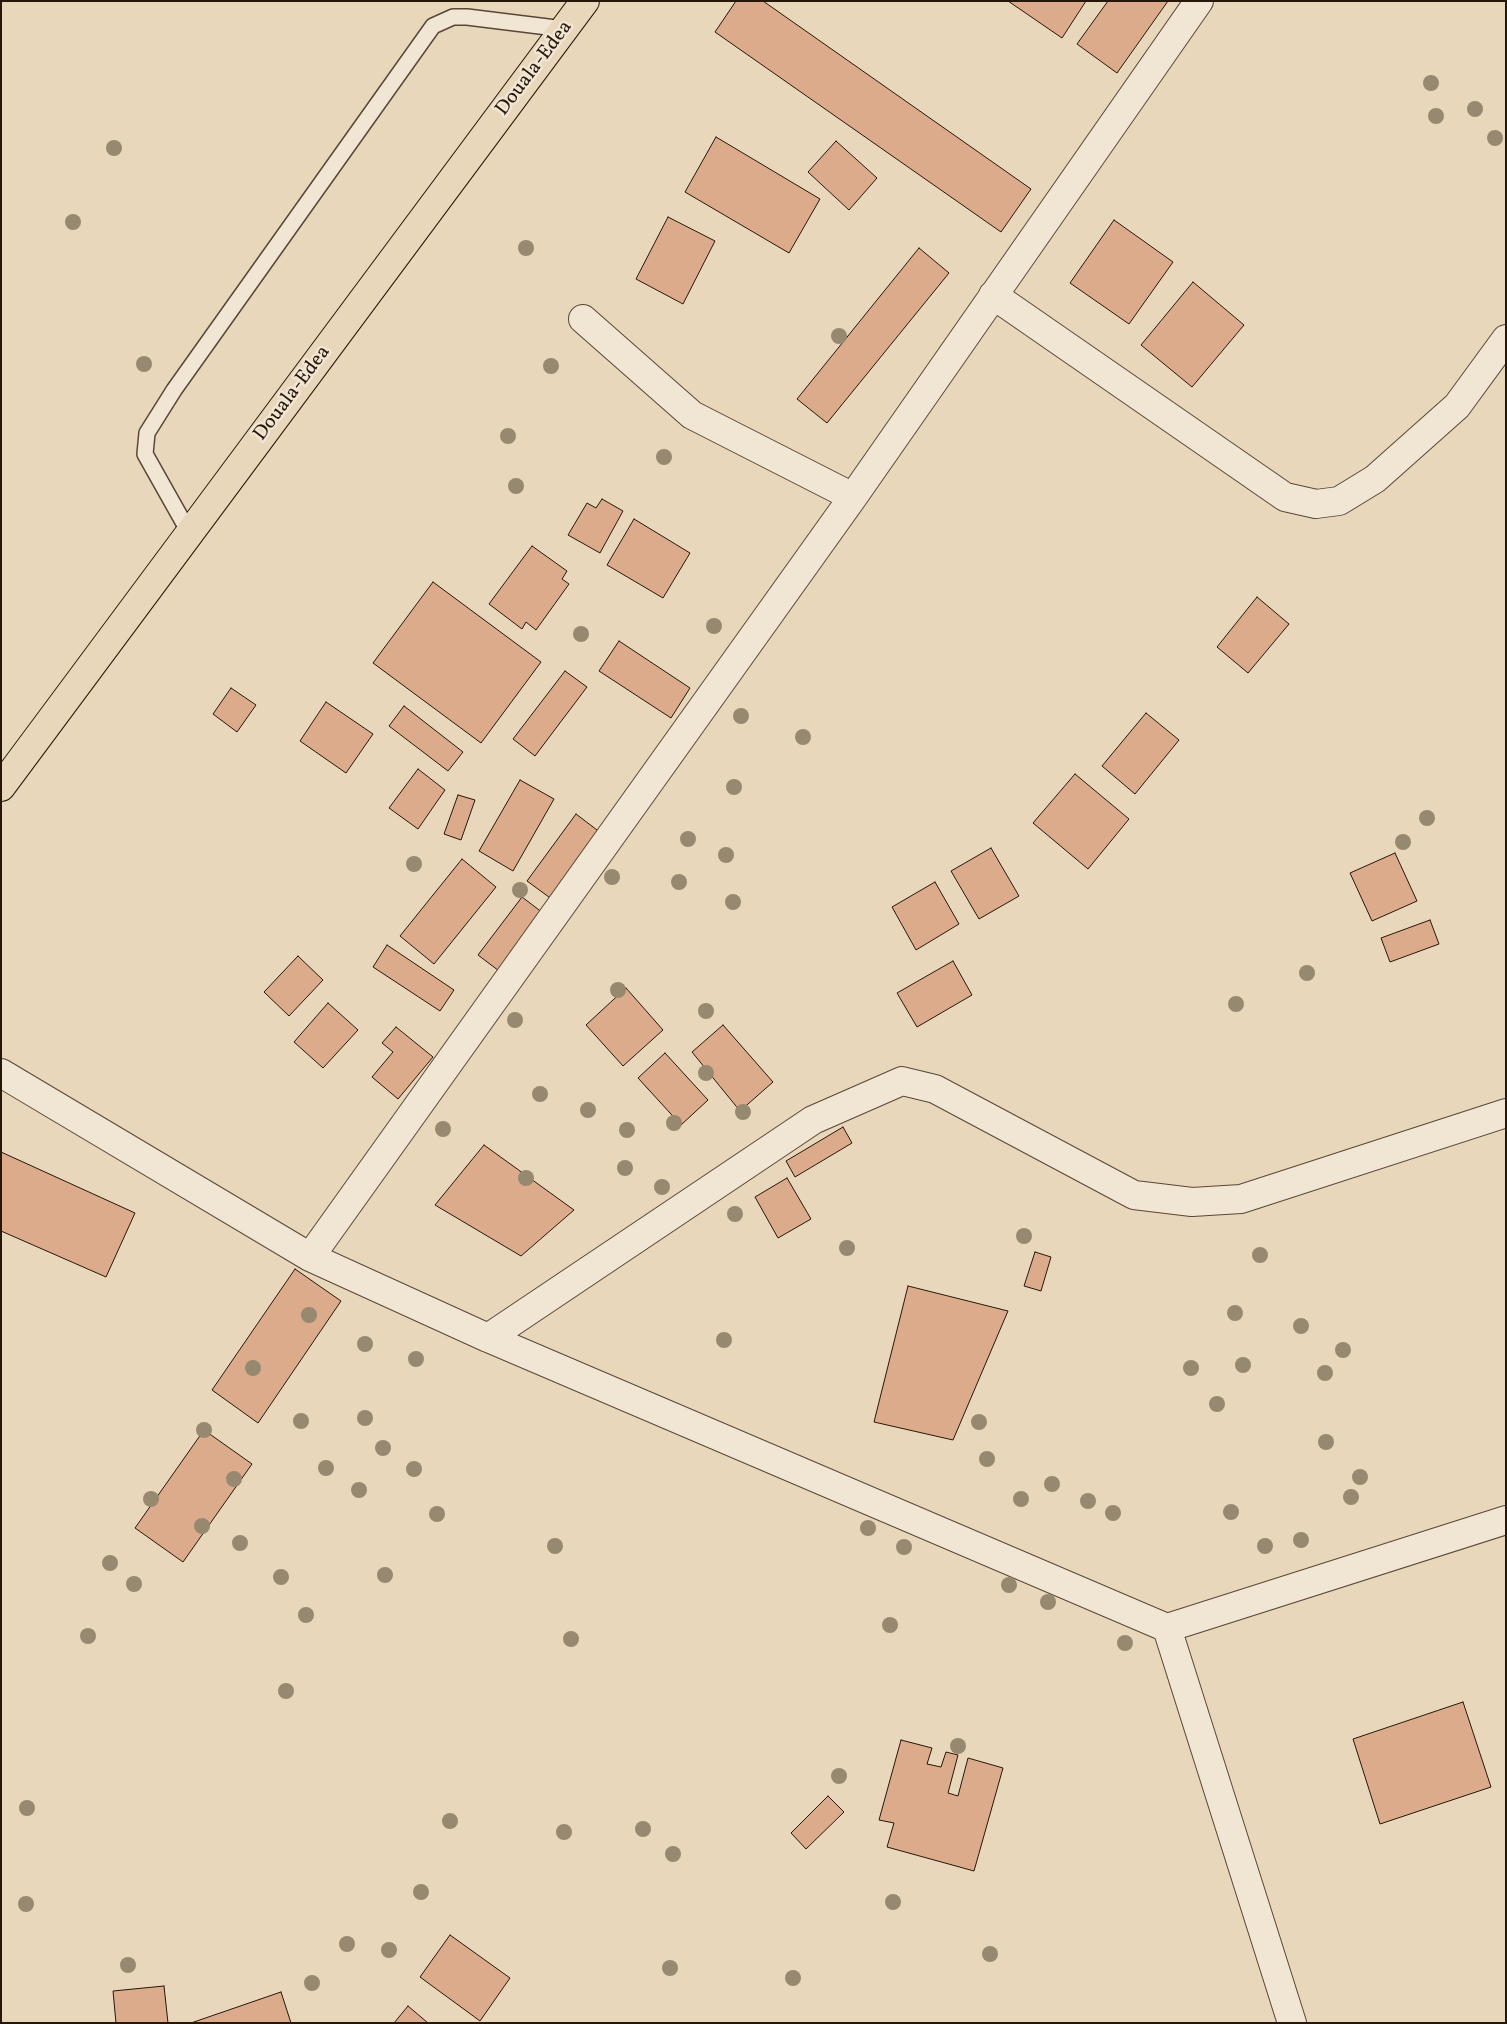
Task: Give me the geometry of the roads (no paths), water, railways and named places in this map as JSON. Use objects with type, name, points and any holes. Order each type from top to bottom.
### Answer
[{"type":"highway","name":"Douala-Edea","points":[[1,787],[585,1]]},
{"type":"street","points":[[310,1257],[853,497],[1199,1]]},
{"type":"street","points":[[993,295],[1285,497],[1316,504],[1339,501],[1375,479],[1457,406],[1506,339]]},
{"type":"street","points":[[583,319],[692,415],[853,497]]},
{"type":"street","points":[[1,1073],[310,1257],[488,1338],[1167,1628],[1506,1520]]},
{"type":"street","points":[[488,1338],[813,1120],[902,1081],[935,1089],[1134,1195],[1192,1202],[1242,1199],[1506,1113]]},
{"type":"street","points":[[1167,1628],[1292,2023]]},
{"type":"lane","points":[[190,534],[145,454],[148,433],[174,390],[432,26],[453,17],[467,17],[564,29]]}]
